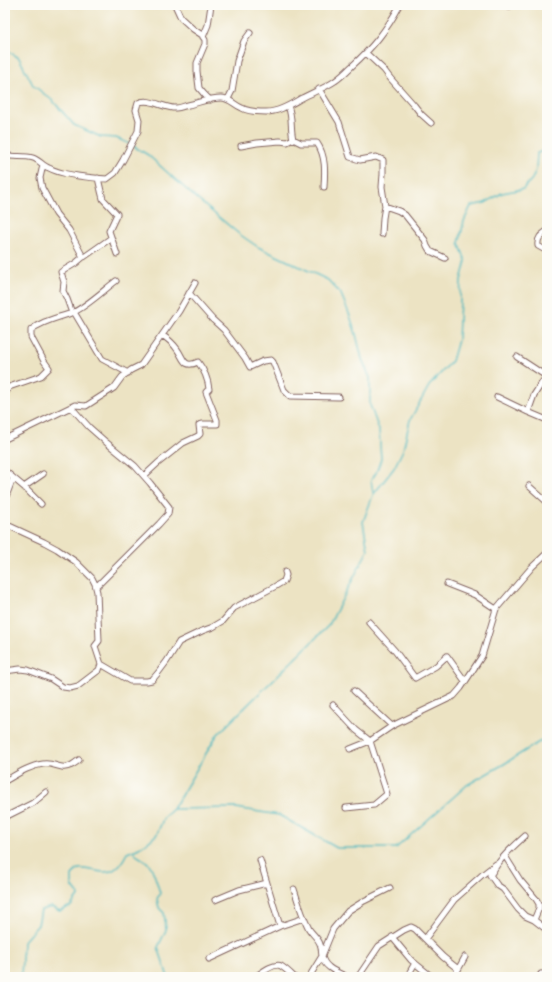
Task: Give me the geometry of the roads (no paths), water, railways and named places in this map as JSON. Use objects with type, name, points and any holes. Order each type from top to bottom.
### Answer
[{"type":"street","points":[[175,5],[181,18],[205,40],[205,44],[197,63],[198,82],[199,88],[210,100]]},
{"type":"street","points":[[203,37],[208,25],[211,5]]},
{"type":"street","points":[[5,156],[32,158],[38,160],[50,169],[107,179],[115,173],[124,160],[138,131],[139,120],[136,110],[140,102],[158,104],[169,108],[178,108],[220,98],[228,99],[239,107],[251,111],[274,112],[334,81],[366,53],[381,36],[400,5]]},
{"type":"street","points":[[500,5],[513,5]]},
{"type":"street","points":[[228,99],[232,91],[237,61],[244,41],[250,33]]},
{"type":"street","points":[[366,53],[384,70],[431,124]]},
{"type":"street","points":[[319,89],[339,122],[350,157],[360,160],[376,157],[382,160],[382,187],[385,206],[382,234]]},
{"type":"street","points":[[288,106],[291,112],[291,130],[294,138],[301,143],[317,143],[320,148],[324,161],[324,187]]},
{"type":"street","points":[[241,146],[280,141],[287,142],[294,138]]},
{"type":"street","points":[[43,165],[40,178],[42,188],[56,214],[69,230],[83,256]]},
{"type":"street","points":[[98,178],[104,199],[117,214],[108,231],[117,254]]},
{"type":"street","points":[[385,206],[405,215],[425,240],[426,246],[430,250],[445,258]]},
{"type":"street","points":[[547,231],[539,236],[537,242],[538,246],[547,251]]},
{"type":"street","points":[[111,238],[61,272],[64,282],[63,291],[73,312],[102,359],[128,373]]},
{"type":"street","points":[[5,391],[9,387],[41,376],[49,368],[31,337],[31,330],[43,323],[73,312],[116,281]]},
{"type":"street","points":[[5,439],[71,407],[86,406],[114,388],[122,377],[141,365],[180,311],[195,283]]},
{"type":"street","points":[[189,293],[224,330],[250,366],[263,361],[271,360],[273,362],[284,390],[290,396],[339,397]]},
{"type":"street","points":[[144,476],[183,443],[198,436],[200,434],[199,425],[217,424],[217,420],[206,392],[209,389],[208,382],[202,367],[198,362],[190,365],[184,362],[178,350],[171,341],[162,335]]},
{"type":"street","points":[[517,357],[547,375],[534,395],[528,412]]},
{"type":"street","points":[[497,397],[547,420]]},
{"type":"street","points":[[71,407],[93,431],[135,466],[169,507],[168,514],[159,524],[96,587]]},
{"type":"street","points":[[5,471],[41,504]]},
{"type":"street","points":[[24,487],[43,474]]},
{"type":"street","points":[[5,499],[13,478]]},
{"type":"street","points":[[529,486],[547,502]]},
{"type":"street","points":[[5,524],[44,542],[76,562],[92,578],[98,592],[99,641],[95,646],[101,664],[99,670],[78,686],[70,688],[63,687],[51,679],[28,670],[20,669],[5,671]]},
{"type":"street","points":[[350,749],[370,741],[392,726],[454,696],[466,681],[482,656],[496,609],[532,567],[547,553]]},
{"type":"street","points":[[101,664],[130,681],[147,682],[152,680],[167,661],[179,642],[202,630],[213,627],[223,621],[234,608],[284,581],[286,575],[285,572]]},
{"type":"street","points":[[446,584],[475,595],[496,609]]},
{"type":"street","points":[[369,622],[395,651],[415,678],[436,666],[447,656],[466,681]]},
{"type":"street","points":[[354,691],[392,726]]},
{"type":"street","points":[[333,705],[356,730],[370,741],[387,794],[374,805],[346,808]]},
{"type":"street","points":[[5,781],[30,767],[43,764],[52,764],[62,767],[70,766],[79,760]]},
{"type":"street","points":[[5,817],[33,802],[46,792]]},
{"type":"street","points":[[425,939],[454,900],[505,856],[525,836]]},
{"type":"street","points":[[505,856],[520,880],[539,904],[534,920]]},
{"type":"street","points":[[260,860],[280,926]]},
{"type":"street","points":[[498,862],[490,875],[497,885],[503,889],[518,909],[547,930]]},
{"type":"street","points":[[215,900],[238,890],[267,883]]},
{"type":"street","points":[[309,977],[322,956],[333,929],[348,912],[364,901],[390,888]]},
{"type":"street","points":[[294,889],[304,918],[310,930],[320,942],[322,956],[325,962],[334,971],[347,977]]},
{"type":"street","points":[[209,959],[280,926],[304,918]]},
{"type":"street","points":[[358,977],[379,946],[411,927],[458,969]]},
{"type":"street","points":[[392,937],[411,960],[432,977]]},
{"type":"street","points":[[454,977],[465,957]]},
{"type":"street","points":[[407,977],[415,962]]},
{"type":"street","points":[[255,977],[277,964],[294,977]]},
{"type":"waterway","points":[[5,49],[19,58],[33,85],[53,101],[74,125],[101,137],[116,138],[130,144]]},
{"type":"waterway","points":[[133,146],[148,155],[239,234],[258,247],[328,280],[341,294],[356,334],[362,359],[370,378],[370,405],[379,430],[381,459],[376,473],[371,480],[373,493]]},
{"type":"waterway","points":[[21,977],[23,942],[38,925],[41,910],[51,907],[60,911],[71,906],[79,895],[72,886],[72,875],[78,869],[109,872],[117,868],[127,853],[147,843],[157,834],[164,817],[173,809],[217,735],[329,625],[368,550],[363,522],[373,495],[394,468],[403,450],[410,420],[429,386],[452,361],[458,340],[461,280],[466,261],[459,243],[464,221],[471,206],[485,203],[502,193],[523,189],[532,179],[536,170],[537,153],[547,150]]},
{"type":"waterway","points":[[173,809],[236,808],[279,815],[337,848],[396,848],[467,785],[547,737]]},
{"type":"waterway","points":[[133,851],[150,865],[160,893],[157,899],[159,908],[164,913],[166,930],[158,947],[168,977]]}]
